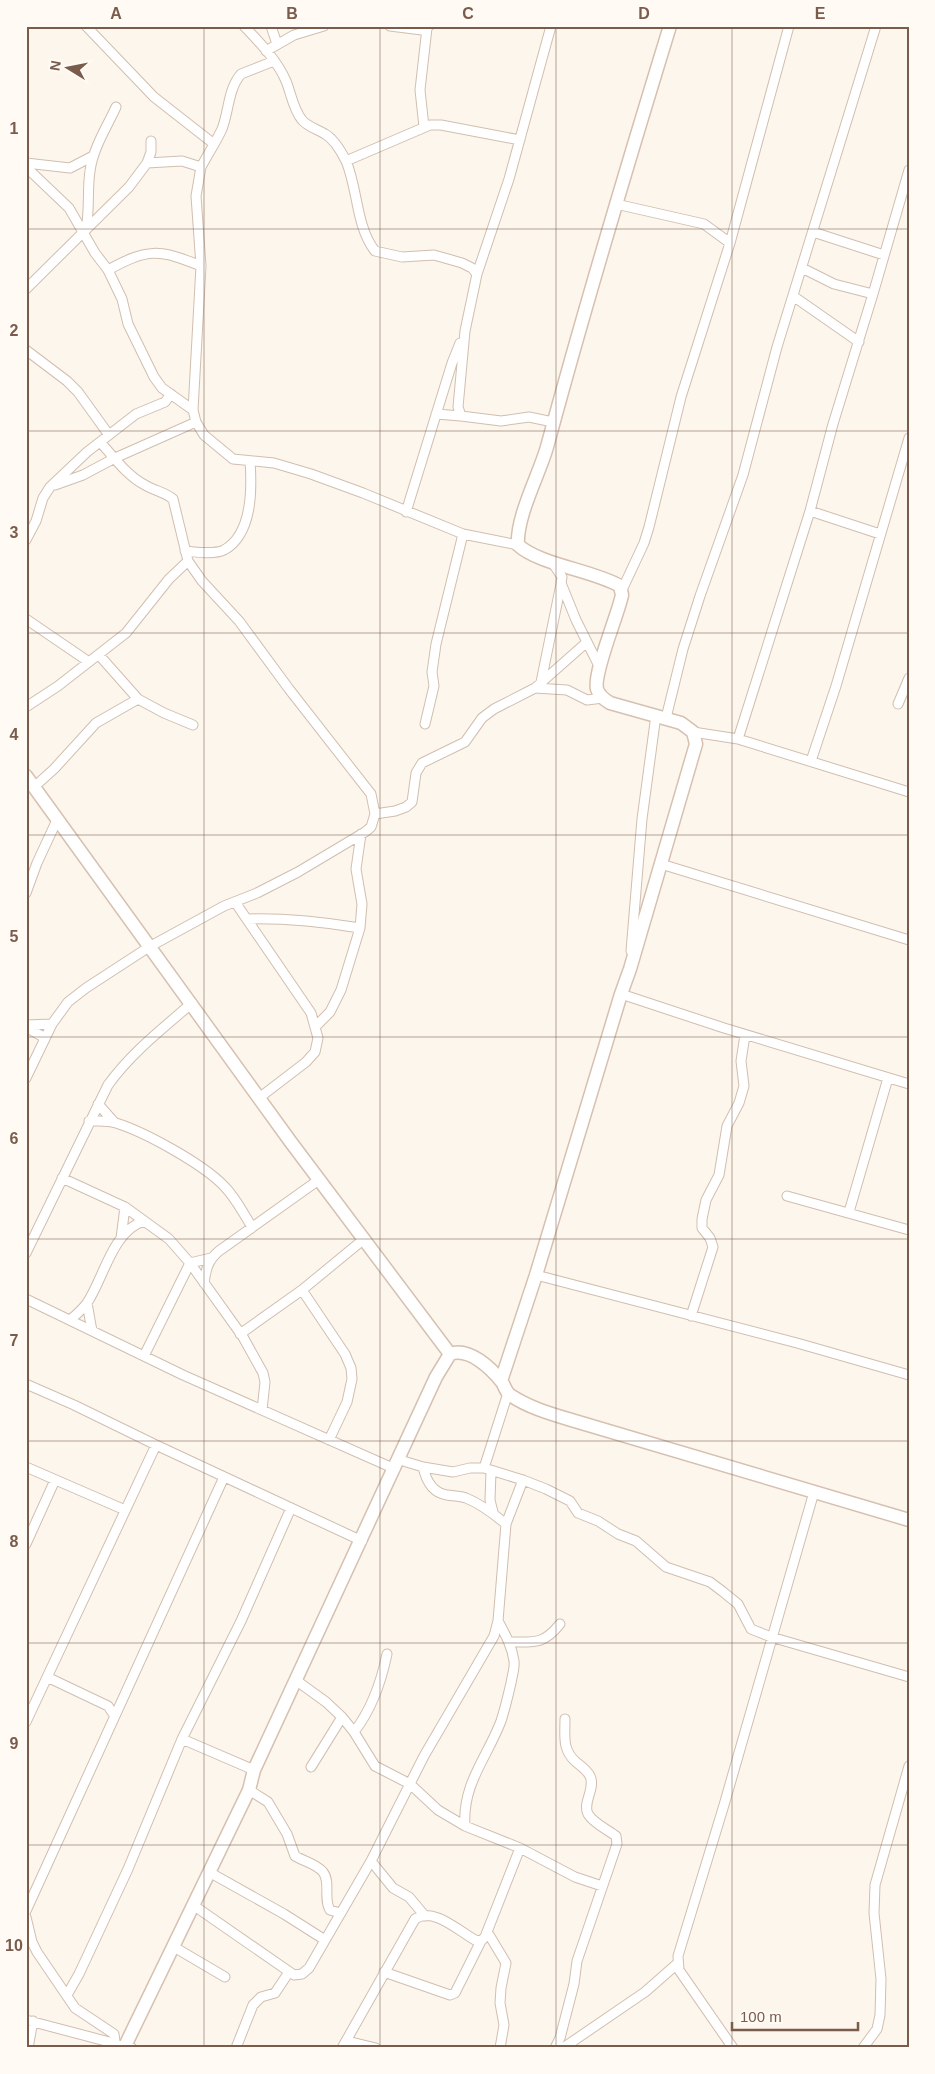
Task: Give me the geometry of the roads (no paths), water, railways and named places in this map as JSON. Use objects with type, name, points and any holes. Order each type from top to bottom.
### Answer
[{"type":"street","points":[[86,26],[154,96],[214,144]]},
{"type":"street","points":[[244,26],[274,61],[285,79],[296,110],[302,120],[330,137],[346,161],[365,235],[375,251],[402,258],[434,255],[462,263],[472,268],[477,274]]},
{"type":"street","points":[[271,26],[276,44]]},
{"type":"street","points":[[266,51],[294,35],[324,26]]},
{"type":"street","points":[[390,26],[413,30],[428,27],[420,90],[424,127]]},
{"type":"street","points":[[461,416],[458,407],[465,331],[477,274],[509,179],[551,26]]},
{"type":"street","points":[[518,545],[521,523],[546,450],[616,204],[670,26]]},
{"type":"street","points":[[789,26],[730,243],[681,397],[649,528],[622,590],[620,604],[596,684],[603,698],[623,708],[681,723],[693,732],[738,739],[909,792]]},
{"type":"street","points":[[630,970],[638,857],[661,717],[700,596],[743,475],[792,296],[876,26]]},
{"type":"street","points":[[274,61],[239,76],[233,89],[222,128],[201,167],[196,196],[201,266],[193,410],[196,422],[204,435],[233,459],[274,463],[310,474],[364,493],[463,534],[518,545],[552,562],[606,579],[620,586],[622,590]]},
{"type":"street","points":[[85,230],[89,209],[88,182],[93,156],[116,107]]},
{"type":"street","points":[[346,161],[424,127],[442,124],[520,140]]},
{"type":"street","points":[[26,289],[129,187],[147,163],[151,152],[151,141]]},
{"type":"street","points":[[26,165],[70,168],[93,156]]},
{"type":"street","points":[[147,163],[182,161],[201,167]]},
{"type":"street","points":[[26,165],[69,208],[85,230],[94,253],[108,270],[122,299],[128,324],[144,360],[158,383],[193,410]]},
{"type":"street","points":[[738,739],[810,510],[833,424],[909,170]]},
{"type":"street","points":[[616,204],[704,224],[730,243]]},
{"type":"street","points":[[813,232],[884,256]]},
{"type":"street","points":[[183,259],[200,249]]},
{"type":"street","points":[[108,270],[141,254],[168,254],[201,266]]},
{"type":"street","points":[[802,268],[834,284],[873,294]]},
{"type":"street","points":[[792,296],[859,342]]},
{"type":"street","points":[[406,512],[452,363],[465,331]]},
{"type":"street","points":[[26,350],[67,380],[109,435]]},
{"type":"street","points":[[26,540],[36,521],[43,498],[50,487],[100,442],[136,414],[165,402],[171,394]]},
{"type":"street","points":[[436,414],[501,421],[529,417],[554,422]]},
{"type":"street","points":[[50,487],[83,475],[115,458],[196,422]]},
{"type":"street","points":[[26,1078],[52,1024],[68,1002],[149,947],[224,906],[257,893],[298,872],[361,834],[371,827],[375,814],[371,794],[366,787],[289,690],[239,621],[202,581],[188,562],[174,499],[167,493],[139,481],[100,442]]},
{"type":"street","points":[[811,761],[836,686],[908,444]]},
{"type":"street","points":[[185,551],[207,552],[224,550],[237,537],[245,522],[250,506],[252,487],[250,461]]},
{"type":"street","points":[[810,510],[880,534]]},
{"type":"street","points":[[425,724],[432,694],[432,672],[436,644],[463,534]]},
{"type":"street","points":[[26,706],[58,686],[126,633],[169,579],[188,562]]},
{"type":"street","points":[[538,685],[562,578],[552,562]]},
{"type":"street","points":[[561,583],[600,668]]},
{"type":"street","points":[[26,619],[89,662]]},
{"type":"street","points":[[375,814],[406,807],[412,802],[416,773],[422,763],[465,742],[482,718],[494,709],[538,685],[587,642]]},
{"type":"street","points":[[99,655],[138,699],[164,713],[193,725]]},
{"type":"street","points":[[898,704],[909,678]]},
{"type":"street","points":[[538,685],[567,690],[587,700],[603,698]]},
{"type":"street","points":[[34,787],[54,769],[96,723],[138,699]]},
{"type":"street","points":[[501,1381],[536,1275],[621,994],[630,970],[696,744],[693,732]]},
{"type":"street","points":[[26,776],[259,1098],[450,1354]]},
{"type":"street","points":[[26,893],[37,863],[57,820]]},
{"type":"street","points":[[316,1026],[330,1012],[342,990],[360,928],[362,904],[356,869],[361,834]]},
{"type":"street","points":[[661,864],[909,940]]},
{"type":"street","points":[[235,902],[306,1006],[316,1026],[318,1038],[315,1052],[306,1062],[259,1098]]},
{"type":"street","points":[[247,919],[317,921],[360,928]]},
{"type":"street","points":[[621,994],[909,1084]]},
{"type":"street","points":[[26,1253],[108,1085],[120,1068],[138,1050],[192,1003]]},
{"type":"street","points":[[26,1026],[52,1024]]},
{"type":"street","points":[[26,1026],[45,1038]]},
{"type":"street","points":[[691,1316],[712,1247],[710,1238],[702,1228],[703,1212],[706,1200],[719,1174],[727,1126],[739,1103],[744,1086],[741,1061],[745,1034]]},
{"type":"street","points":[[849,1212],[888,1078]]},
{"type":"street","points":[[98,1104],[114,1122]]},
{"type":"street","points":[[89,1121],[114,1122],[169,1148],[215,1177],[231,1193],[252,1227]]},
{"type":"street","points":[[62,1178],[125,1208],[169,1239],[190,1263],[240,1334],[263,1373],[265,1382],[262,1410]]},
{"type":"street","points":[[190,1263],[211,1258],[320,1179]]},
{"type":"street","points":[[787,1196],[909,1230]]},
{"type":"street","points":[[121,1238],[125,1208]]},
{"type":"street","points":[[70,1320],[87,1303],[121,1238],[131,1226],[144,1221]]},
{"type":"street","points":[[240,1334],[302,1290],[364,1239]]},
{"type":"street","points":[[204,1283],[211,1258]]},
{"type":"street","points":[[144,1356],[190,1263]]},
{"type":"street","points":[[536,1275],[797,1342],[909,1376]]},
{"type":"street","points":[[302,1290],[345,1354],[351,1368],[351,1391],[329,1440]]},
{"type":"street","points":[[26,1299],[144,1356],[329,1440],[398,1464],[453,1472],[470,1468],[487,1470],[523,1480],[567,1500],[578,1513],[598,1521],[612,1532],[636,1541],[666,1567],[710,1582],[738,1604],[751,1628],[909,1677]]},
{"type":"street","points":[[87,1303],[92,1330]]},
{"type":"street","points":[[231,1321],[252,1325]]},
{"type":"street","points":[[450,1354],[463,1352],[473,1356],[501,1381],[508,1393],[529,1406],[909,1520]]},
{"type":"street","points":[[124,2046],[174,1948],[249,1790],[254,1770],[398,1464],[436,1378],[450,1354]]},
{"type":"street","points":[[26,1384],[362,1541]]},
{"type":"street","points":[[493,1512],[487,1470],[508,1393]]},
{"type":"street","points":[[26,1722],[156,1446]]},
{"type":"street","points":[[26,1467],[125,1510]]},
{"type":"street","points":[[423,1467],[426,1479],[433,1489],[445,1495],[465,1497],[493,1512],[506,1524]]},
{"type":"street","points":[[26,1911],[224,1478]]},
{"type":"street","points":[[26,1544],[55,1480]]},
{"type":"street","points":[[193,1905],[290,1972],[298,1975],[309,1968],[371,1861],[424,1756],[494,1636],[498,1621],[506,1524],[523,1480]]},
{"type":"street","points":[[732,2048],[679,1970],[678,1963],[814,1492]]},
{"type":"street","points":[[67,1995],[79,1974],[128,1869],[182,1739],[241,1621],[291,1508]]},
{"type":"street","points":[[465,1826],[464,1809],[468,1794],[476,1770],[501,1722],[514,1662],[509,1642],[498,1621]]},
{"type":"street","points":[[509,1642],[536,1642],[550,1637],[560,1624]]},
{"type":"street","points":[[354,1732],[365,1718],[378,1690],[387,1654]]},
{"type":"street","points":[[47,1677],[108,1706],[114,1715]]},
{"type":"street","points":[[297,1681],[326,1702],[342,1717],[354,1732],[375,1766],[410,1784],[438,1810],[465,1826],[520,1848],[575,1877],[602,1886]]},
{"type":"street","points":[[312,1767],[342,1717]]},
{"type":"street","points":[[555,2048],[560,2038],[574,1984],[577,1961],[617,1844],[616,1836],[594,1821],[588,1814],[587,1807],[593,1784],[588,1773],[571,1758],[564,1745],[565,1719]]},
{"type":"street","points":[[182,1739],[254,1770]]},
{"type":"street","points":[[862,2048],[877,2029],[880,2015],[881,1979],[874,1913],[875,1885],[909,1766]]},
{"type":"street","points":[[249,1790],[268,1802],[287,1834],[295,1856],[318,1867],[324,1873],[327,1893],[326,1904],[330,1910],[340,1913]]},
{"type":"street","points":[[384,1972],[450,1995],[454,1992],[481,1941],[488,1933],[520,1848]]},
{"type":"street","points":[[371,1861],[393,1888],[409,1897],[425,1916]]},
{"type":"street","points":[[209,1872],[284,1914],[325,1940]]},
{"type":"street","points":[[376,2048],[345,2044],[415,1919],[425,1916],[437,1918],[475,1940],[481,1941]]},
{"type":"street","points":[[26,1917],[33,1946],[77,2010],[114,2034],[124,2046]]},
{"type":"street","points":[[488,1933],[506,1963],[501,1988],[500,2003],[504,2025],[500,2048]]},
{"type":"street","points":[[174,1948],[225,1977]]},
{"type":"street","points":[[562,2048],[644,1992],[678,1963]]},
{"type":"street","points":[[236,2048],[253,2005],[261,1997],[275,1993],[290,1972]]},
{"type":"street","points":[[28,2048],[30,2020],[124,2046]]}]
